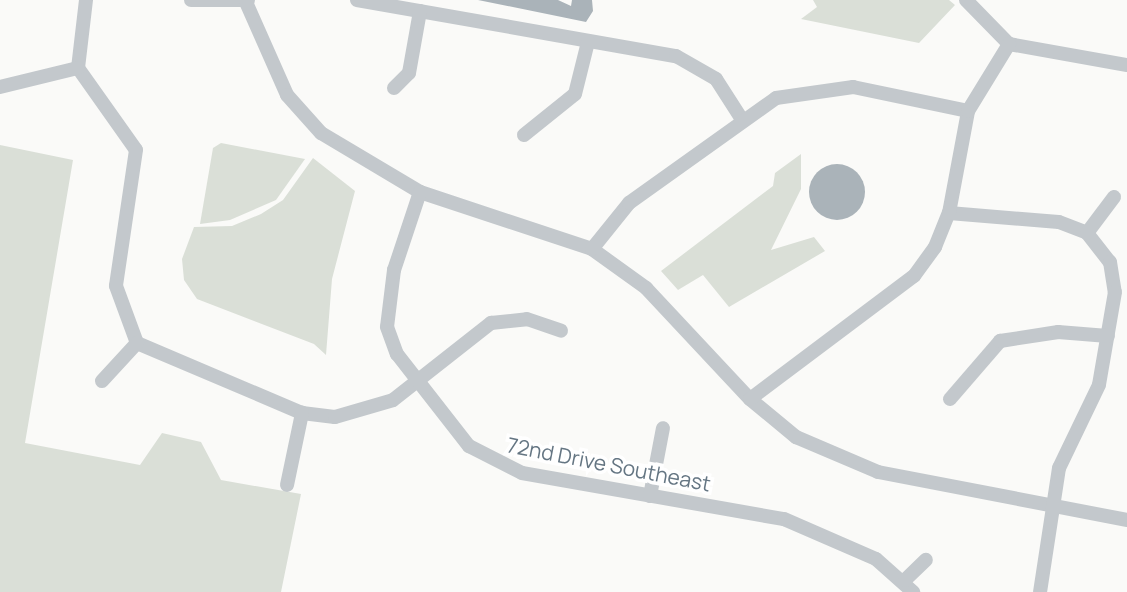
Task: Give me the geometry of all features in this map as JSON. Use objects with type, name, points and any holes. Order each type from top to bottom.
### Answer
[{"type":"street","points":[[86,0],[78,68],[136,150],[116,286],[137,344],[302,414],[364,413],[417,382],[491,323],[527,319],[561,331]]},
{"type":"street","points":[[191,0],[246,0],[287,95],[321,133],[420,192],[592,249],[646,288],[750,399],[831,456],[878,472],[1127,520]]},
{"type":"street","points":[[357,0],[676,56],[716,79],[741,118]]},
{"type":"street","points":[[966,0],[1009,44],[1127,65]]},
{"type":"street","points":[[394,88],[409,73],[420,11]]},
{"type":"street","points":[[524,135],[575,94],[588,42]]},
{"type":"street","points":[[750,399],[914,276],[949,213],[968,111],[1009,44]]},
{"type":"street","points":[[0,87],[78,68]]},
{"type":"street","points":[[592,249],[629,203],[741,118],[776,98],[853,87],[968,111]]},
{"type":"street","name":"72nd Drive Southeast","points":[[420,192],[387,300],[397,354],[469,446],[494,463],[650,496],[784,519],[846,544],[909,586],[926,560]]},
{"type":"street","points":[[1087,233],[1114,197]]},
{"type":"street","points":[[949,213],[1059,222],[1087,233],[1110,262],[1115,292],[1099,385],[1059,468],[1050,505],[1040,592]]},
{"type":"street","points":[[950,399],[1000,341],[1058,332],[1108,336]]},
{"type":"street","points":[[102,381],[137,344]]},
{"type":"street","points":[[287,485],[302,414]]},
{"type":"street","points":[[650,496],[663,428]]},
{"type":"shaded area","points":[[813,0],[949,0],[955,5],[919,43],[801,19],[817,7]]},
{"type":"shaded area","points":[[221,143],[305,159],[276,200],[230,220],[200,224],[213,148]]},
{"type":"shaded area","points":[[0,145],[73,160],[25,443],[140,465],[162,433],[201,442],[221,480],[301,494],[281,592],[0,592]]},
{"type":"shaded area","points":[[801,154],[801,189],[771,250],[814,237],[825,251],[729,307],[703,275],[678,290],[661,271],[773,186],[775,173]]},
{"type":"shaded area","points":[[313,158],[355,191],[332,279],[326,355],[314,344],[197,299],[184,280],[182,259],[194,227],[232,226],[261,214],[283,200]]},
{"type":"building","points":[[478,0],[558,0],[571,6],[572,0],[592,0],[593,11],[586,22]]},
{"type":"building","points":[[837,164],[848,166],[857,172],[863,181],[863,203],[857,212],[848,218],[837,220],[826,218],[817,212],[811,203],[809,192],[811,181],[817,172],[826,166]]}]
